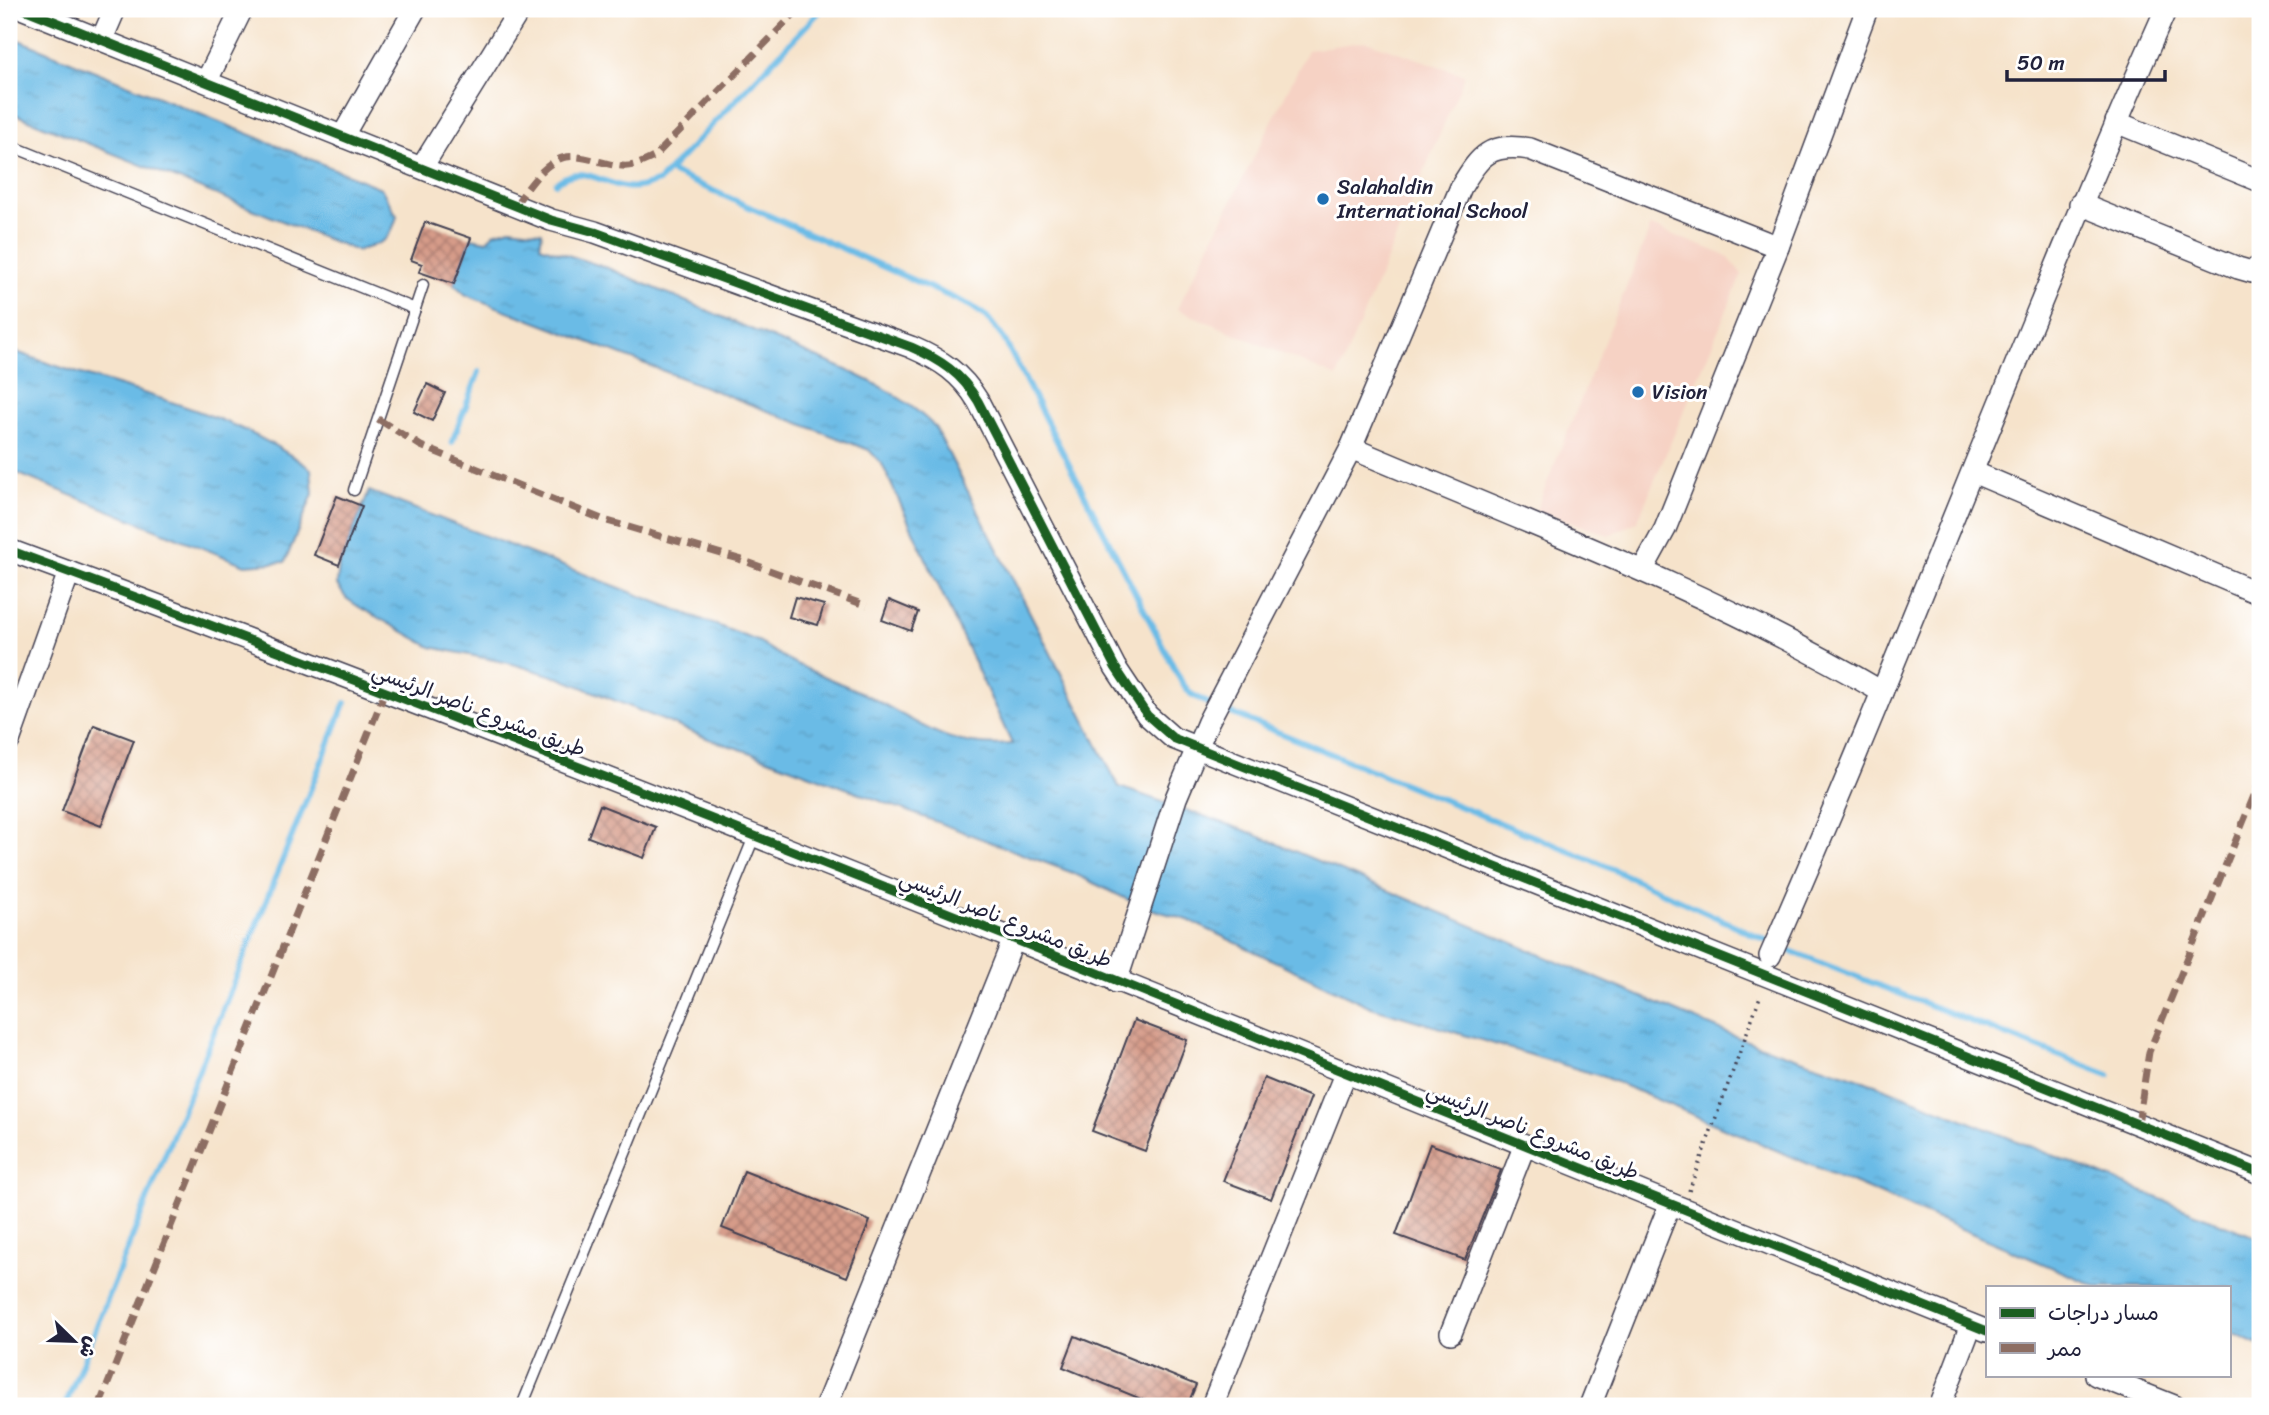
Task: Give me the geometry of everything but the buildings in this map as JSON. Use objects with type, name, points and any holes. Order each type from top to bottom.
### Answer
[{"type":"street","points":[[24,9],[207,80],[551,220],[595,232],[911,347],[951,368],[965,380],[978,401],[1126,684],[1160,729],[1197,749],[2260,1173]]},
{"type":"street","points":[[102,39],[115,9]]},
{"type":"street","points":[[207,80],[242,9]]},
{"type":"street","points":[[342,137],[415,9]]},
{"type":"street","points":[[422,167],[520,9]]},
{"type":"street","points":[[1643,569],[1665,529],[1778,247],[1867,9]]},
{"type":"street","points":[[1770,956],[1973,472],[2080,204],[2166,9]]},
{"type":"street","points":[[2116,122],[2260,181]]},
{"type":"street","points":[[1116,982],[1175,798],[1208,722],[1351,448],[1461,187],[1486,153],[1507,146],[1530,149],[1778,247]]},
{"type":"street","points":[[2080,204],[2238,268],[2252,272],[2260,266]]},
{"type":"street","points":[[1351,448],[1596,552],[1643,569],[1882,692]]},
{"type":"street","points":[[1973,472],[2260,594]]},
{"type":"street","name":"طريق مشروع ناصر الرئيسي","points":[[9,550],[754,837],[1979,1328]]},
{"type":"street","points":[[9,741],[69,572]]},
{"type":"street","points":[[826,1406],[1013,941]]},
{"type":"street","points":[[1212,1406],[1345,1074]]},
{"type":"street","points":[[1451,1333],[1524,1147]]},
{"type":"street","points":[[1590,1406],[1676,1207]]},
{"type":"street","points":[[1940,1406],[1979,1328]]},
{"type":"street","points":[[2099,1376],[2174,1406]]},
{"type":"lane","points":[[9,145],[415,309]]},
{"type":"lane","points":[[354,491],[423,285]]},
{"type":"lane","points":[[522,1406],[754,837]]},
{"type":"path","points":[[1676,1207],[1712,1129],[1745,1036]]},
{"type":"shaded area","name":"Salahaldin International School","points":[[1366,41],[1465,75],[1337,377],[1177,309],[1308,50]]},
{"type":"shaded area","name":"Vision","points":[[1651,226],[1727,256],[1742,274],[1637,522],[1609,535],[1536,510]]},
{"type":"water","points":[[9,36],[381,188],[397,216],[391,232],[378,244],[357,251],[9,112]]},
{"type":"water","points":[[510,228],[542,232],[540,246],[610,269],[857,375],[892,394],[925,417],[935,427],[1119,787],[1244,830],[1744,1040],[1878,1085],[2260,1239],[2260,1346],[2230,1331],[2230,1286],[2096,1286],[1604,1077],[1371,1007],[1188,920],[1141,906],[1073,873],[709,739],[560,678],[513,664],[431,647],[359,607],[346,598],[337,585],[339,565],[369,491],[760,642],[796,664],[862,693],[949,738],[988,745],[1012,744],[882,464],[869,450],[466,295],[454,284],[471,238],[486,241],[494,233]]},
{"type":"water","points":[[9,349],[241,428],[311,469],[313,494],[285,562],[245,565],[9,470]]},
{"type":"waterway","points":[[556,183],[574,174],[629,187],[659,181],[822,9]]},
{"type":"waterway","points":[[671,172],[971,306],[987,317],[1004,339],[1182,683],[1191,694],[1211,705]]},
{"type":"waterway","points":[[452,442],[479,372]]},
{"type":"waterway","points":[[65,1406],[345,703]]},
{"type":"waterway","points":[[1221,709],[1601,864],[1785,949],[2109,1075]]},
{"type":"marked path","points":[[515,205],[545,169],[564,157],[581,157],[626,166],[654,157],[799,9]]},
{"type":"marked path","points":[[378,419],[421,446],[604,520],[739,559],[867,606]]},
{"type":"marked path","points":[[99,1406],[385,692]]},
{"type":"marked path","points":[[2138,1124],[2149,1052],[2260,781]]},
{"type":"cycle path","points":[[24,9],[551,220],[595,232],[911,347],[941,362],[965,383],[978,401],[1115,667],[1147,715],[1173,738],[2260,1173]]},
{"type":"cycle path","points":[[9,550],[258,643],[754,835],[1986,1331]]},
{"type":"place","name":"Salahaldin International School","points":[[1323,199]]},
{"type":"place","name":"Vision","points":[[1638,392]]}]
